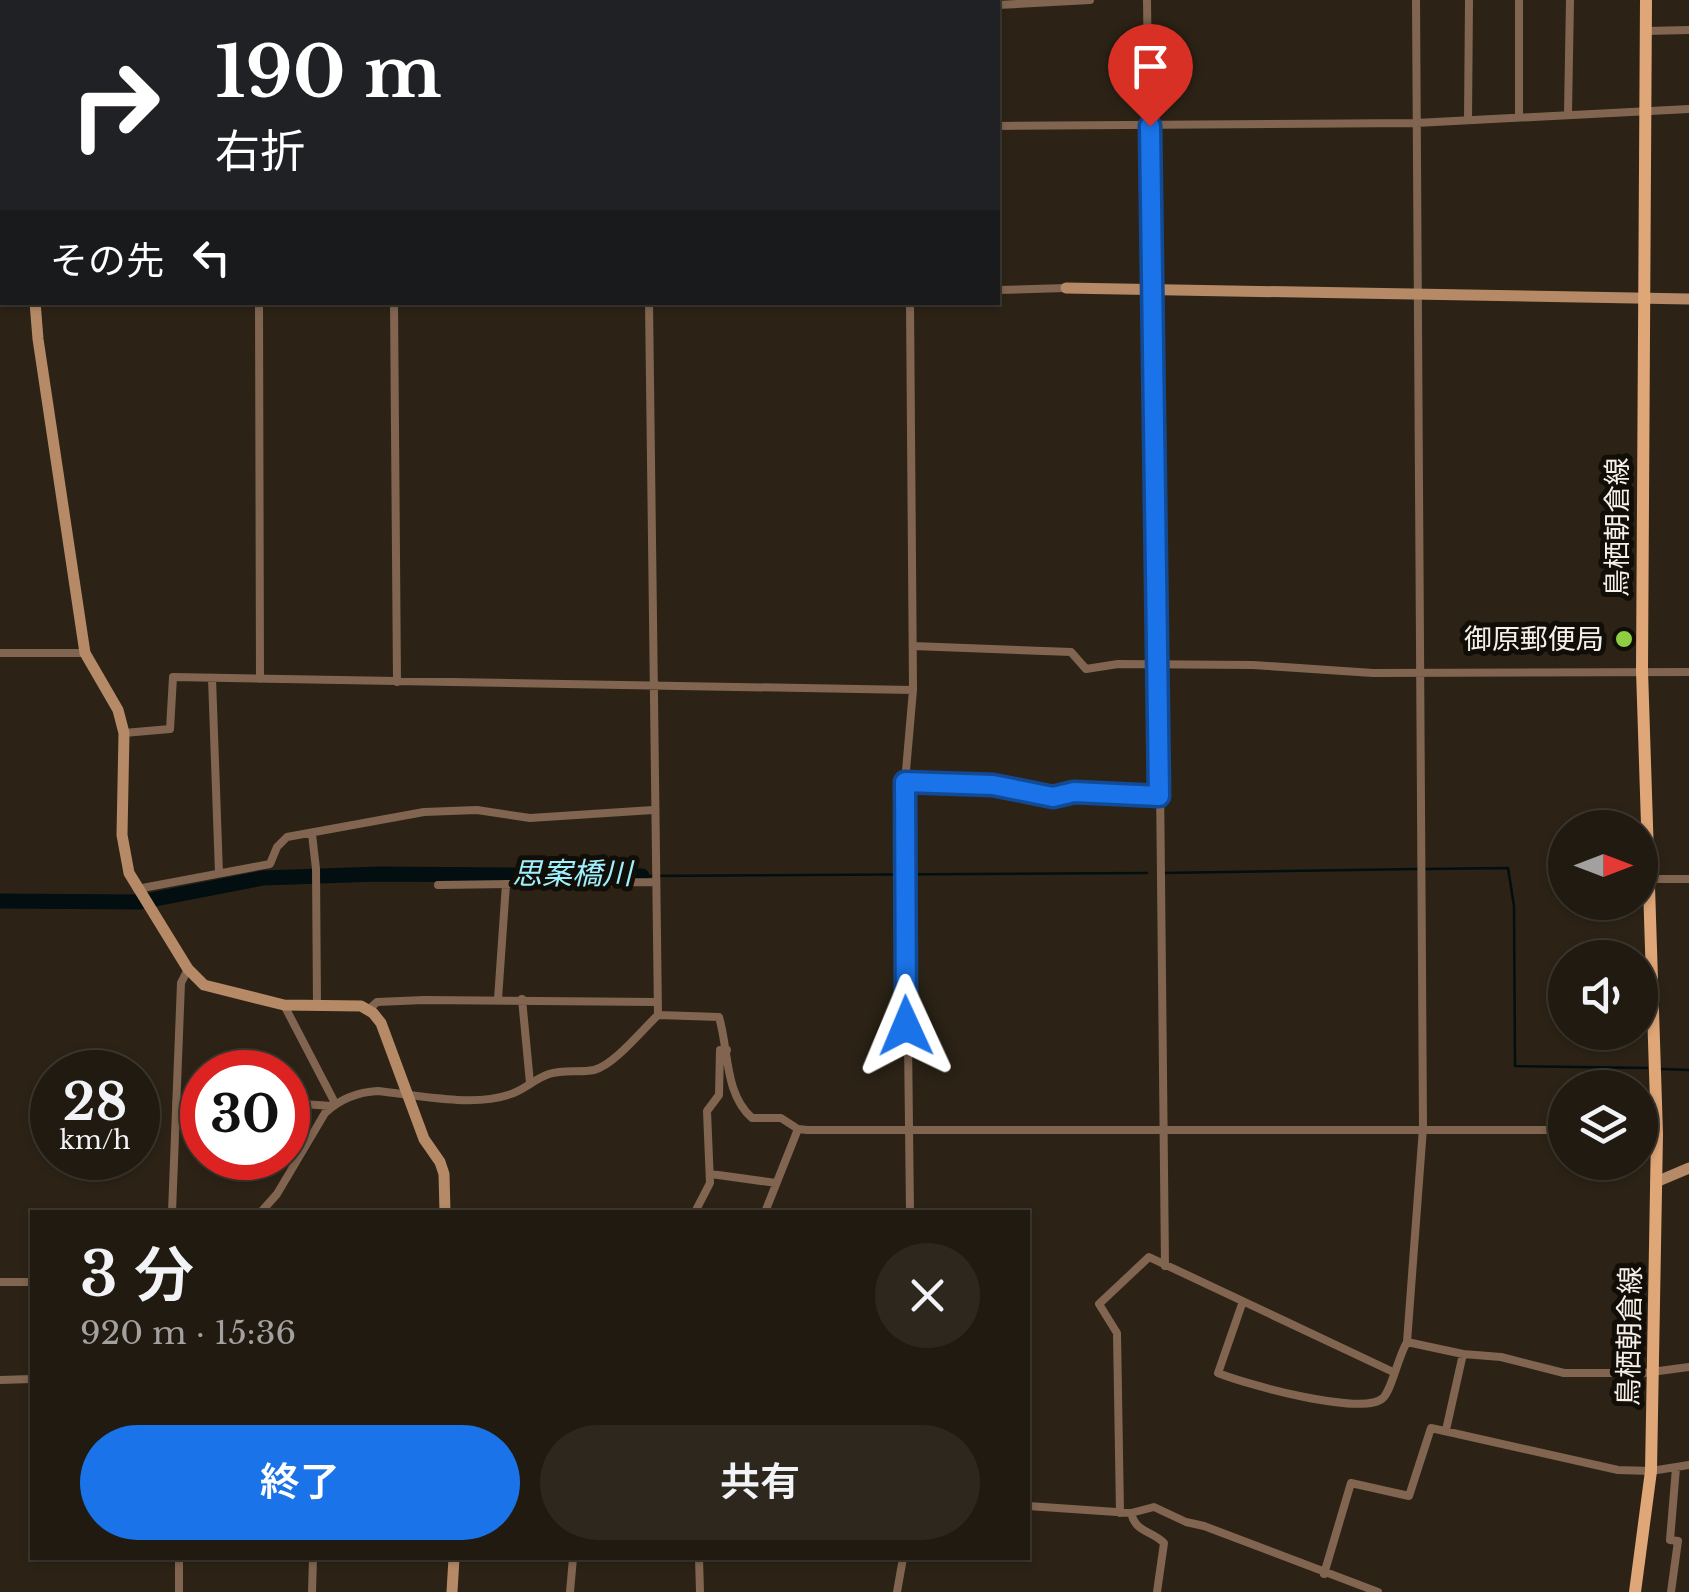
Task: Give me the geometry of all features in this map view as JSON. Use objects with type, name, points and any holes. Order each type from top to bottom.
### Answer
[{"type":"main road","name":"鳥栖朝倉線","points":[[1646,0],[1642,670],[1647,810]]},
{"type":"main road","name":"鳥栖朝倉線","points":[[1651,920],[1655,1070]]},
{"type":"main road","name":"鳥栖朝倉線","points":[[1635,1592],[1651,1472],[1656,1182]]},
{"type":"street","points":[[1000,4],[1090,0]]},
{"type":"street","points":[[1147,0],[1165,1266]]},
{"type":"street","points":[[1242,1304],[1218,1374],[1288,1395],[1366,1404],[1380,1401],[1388,1392],[1392,1372],[1407,1342],[1423,1128],[1416,0]]},
{"type":"street","points":[[1468,120],[1469,0]]},
{"type":"street","points":[[1519,0],[1519,116]]},
{"type":"street","points":[[1568,113],[1570,0]]},
{"type":"street","points":[[1646,31],[1689,30]]},
{"type":"street","points":[[1000,126],[1416,123],[1689,109]]},
{"type":"street","points":[[1000,290],[1689,299]]},
{"type":"street","points":[[35,305],[84,653],[118,710],[124,733],[123,851],[137,888],[188,970],[204,985],[284,1005],[362,1006],[381,1023],[424,1139],[440,1162],[445,1210]]},
{"type":"street","points":[[259,305],[260,680]]},
{"type":"street","points":[[394,305],[398,682]]},
{"type":"street","points":[[650,305],[658,1015]]},
{"type":"street","points":[[910,305],[912,690],[905,782],[910,1210]]},
{"type":"street","points":[[912,646],[1062,650],[1076,654],[1086,669],[1118,664],[1252,664],[1420,674],[1689,672]]},
{"type":"street","points":[[0,653],[84,653]]},
{"type":"street","points":[[124,733],[170,730],[173,677],[912,690]]},
{"type":"street","points":[[212,678],[219,873]]},
{"type":"street","points":[[905,782],[993,785],[1053,797],[1074,792],[1159,796]]},
{"type":"street","points":[[137,888],[270,864],[287,837],[402,814],[456,809],[530,818],[654,810]]},
{"type":"street","points":[[312,834],[316,868],[317,1005]]},
{"type":"street","points":[[438,885],[655,877]]},
{"type":"street","points":[[1658,879],[1689,878]]},
{"type":"street","points":[[498,999],[506,884]]},
{"type":"street","points":[[172,1210],[181,983],[188,970]]},
{"type":"street","points":[[522,1000],[530,1083]]},
{"type":"street","points":[[368,1010],[377,1002],[390,1001],[656,1002]]},
{"type":"street","points":[[284,1005],[334,1105]]},
{"type":"street","points":[[263,1210],[278,1194],[334,1105],[364,1092],[494,1099],[512,1094],[561,1070],[606,1066],[658,1015],[719,1018],[733,1086],[749,1116],[781,1118],[798,1128],[1164,1132],[1548,1130]]},
{"type":"street","points":[[696,1210],[710,1174],[707,1111],[719,1095],[720,1050],[727,1050]]},
{"type":"street","points":[[310,1103],[334,1105]]},
{"type":"street","points":[[765,1210],[798,1128]]},
{"type":"street","points":[[1656,1182],[1689,1168]]},
{"type":"street","points":[[710,1174],[776,1183]]},
{"type":"street","points":[[1120,1513],[1117,1333],[1099,1304],[1149,1258],[1392,1372]]},
{"type":"street","points":[[0,1282],[30,1282]]},
{"type":"street","points":[[1407,1342],[1463,1354],[1501,1357],[1564,1373],[1644,1373],[1689,1367]]},
{"type":"street","points":[[1446,1430],[1463,1354]]},
{"type":"street","points":[[0,1380],[30,1379]]},
{"type":"street","points":[[1324,1574],[1352,1482],[1409,1496],[1429,1430],[1446,1430],[1618,1470],[1651,1472],[1689,1465]]},
{"type":"street","points":[[1670,1592],[1678,1541],[1670,1540],[1676,1468]]},
{"type":"street","points":[[1030,1506],[1120,1513],[1154,1507],[1378,1592]]},
{"type":"street","points":[[1131,1513],[1140,1530],[1164,1543],[1157,1592]]},
{"type":"street","points":[[178,1592],[180,1560]]},
{"type":"street","points":[[312,1560],[312,1592]]},
{"type":"street","points":[[452,1592],[458,1560]]},
{"type":"street","points":[[570,1592],[573,1560]]},
{"type":"street","points":[[699,1560],[700,1592]]},
{"type":"street","points":[[897,1592],[903,1560]]},
{"type":"waterway","points":[[1425,869],[1508,868],[1514,906],[1515,1066],[1647,1068]]},
{"type":"waterway","name":"思案橋川","points":[[1164,873],[1417,869]]},
{"type":"waterway","name":"思案橋川","points":[[642,876],[1147,873]]},
{"type":"waterway","name":"思案橋川","points":[[0,901],[140,902],[263,878],[379,874],[642,876]]},
{"type":"waterway","points":[[1661,1069],[1689,1070]]},
{"type":"place","name":"御原郵便局","points":[[1624,639]]},
{"type":"route","points":[[906,1026],[905,782],[993,785],[1053,797],[1074,792],[1159,796],[1150,126]]}]
